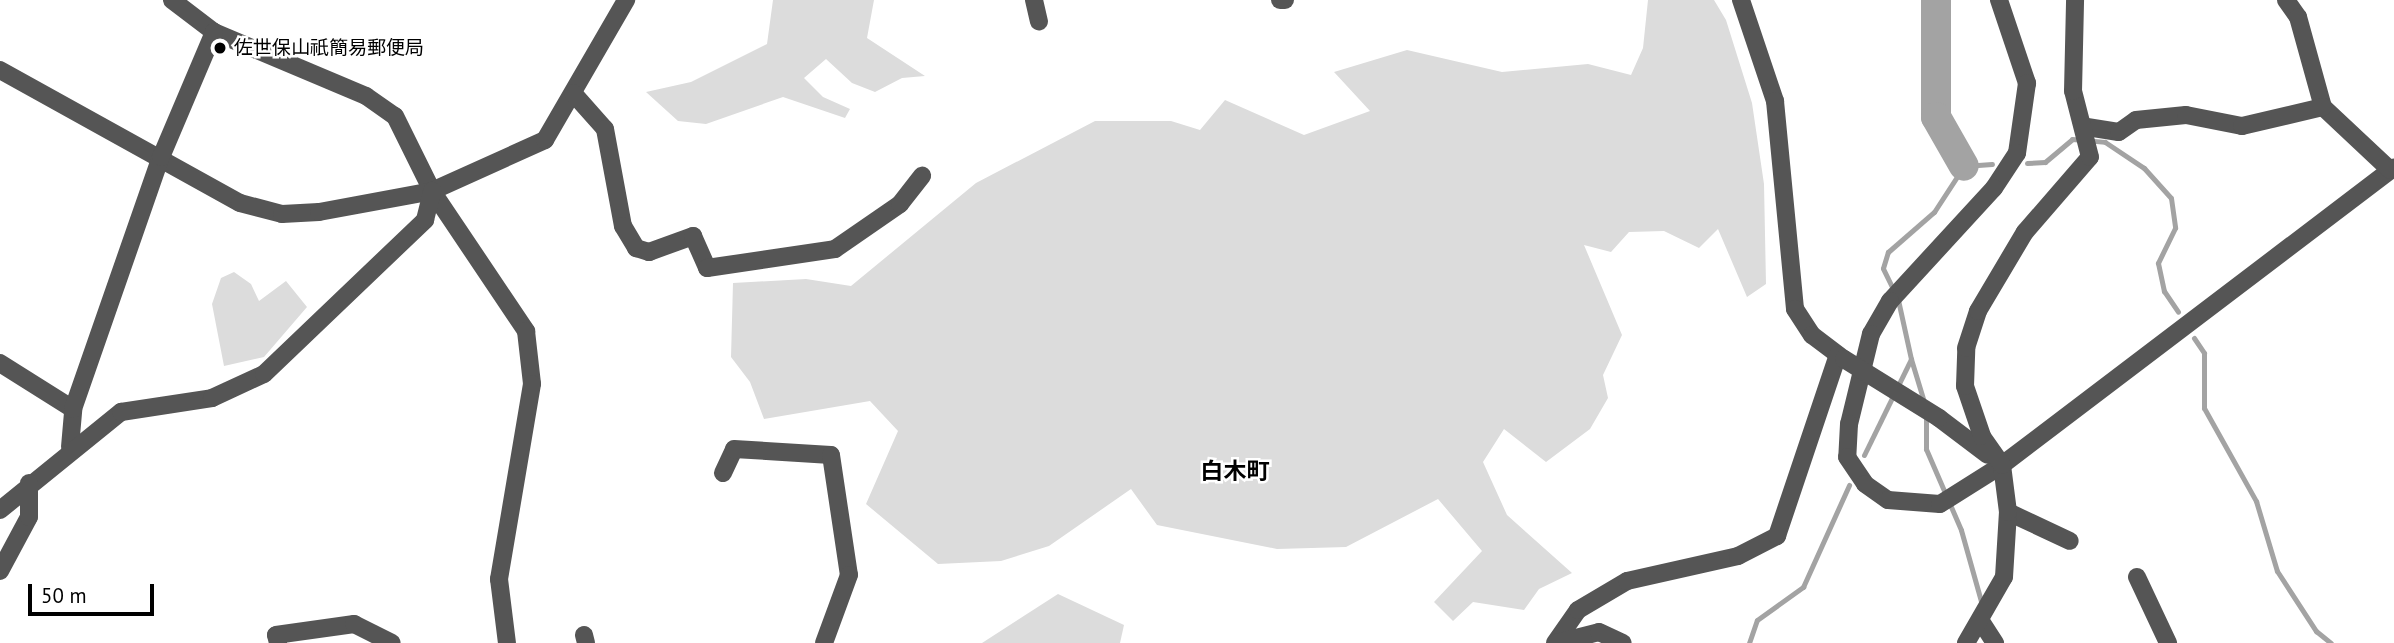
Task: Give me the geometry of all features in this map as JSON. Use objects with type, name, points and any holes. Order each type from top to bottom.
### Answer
[{"type":"street","points":[[172,0],[214,32],[366,96],[395,116],[432,191],[526,331],[532,361],[499,579],[508,643]]},
{"type":"street","points":[[0,70],[240,203],[282,214],[432,191],[545,140],[625,0]]},
{"type":"street","points":[[1034,0],[1039,22]]},
{"type":"street","points":[[1280,0],[1285,0]]},
{"type":"street","points":[[1741,0],[1775,101],[1795,309],[1812,335],[1841,357],[1939,418],[2003,465]]},
{"type":"street","points":[[1999,0],[2027,83],[2017,153],[1994,188],[1890,301],[1871,334],[1847,457],[1865,484],[1888,500],[1940,504],[2003,465],[2392,168],[2323,107],[2298,16],[2286,0]]},
{"type":"street","points":[[1966,643],[1982,623],[2004,577],[2008,512],[2003,465],[1972,411],[1965,386],[1966,348],[1995,280],[2025,232],[2079,176],[2088,133],[2073,91],[2075,0]]},
{"type":"street","points":[[70,447],[73,409],[161,157],[214,32]]},
{"type":"street","points":[[573,93],[605,130],[620,215],[636,248],[649,252],[693,236],[707,268],[835,249],[900,204],[922,176]]},
{"type":"street","points":[[2088,133],[2119,132],[2136,120],[2186,115],[2242,126],[2323,107]]},
{"type":"street","points":[[0,510],[70,447],[121,412],[212,398],[264,374],[425,220],[432,191]]},
{"type":"street","points":[[1555,643],[1578,610],[1627,581],[1738,556],[1777,536],[1841,357]]},
{"type":"street","points":[[0,363],[73,409]]},
{"type":"street","points":[[723,473],[734,449],[831,455],[849,575],[824,643]]},
{"type":"street","points":[[0,572],[29,517],[29,483]]},
{"type":"street","points":[[2008,512],[2070,541]]},
{"type":"street","points":[[2137,577],[2168,643]]},
{"type":"street","points":[[1982,623],[1995,643]]},
{"type":"street","points":[[278,643],[276,635],[322,636],[354,624],[392,643]]},
{"type":"street","points":[[1555,643],[1599,632],[1623,643]]},
{"type":"shaded area","points":[[773,0],[874,0],[867,38],[925,76],[902,78],[875,92],[852,83],[826,59],[804,78],[823,97],[850,109],[845,118],[783,97],[706,124],[678,121],[646,92],[691,82],[767,44]]},
{"type":"shaded area","points":[[1648,0],[1714,0],[1726,20],[1752,103],[1764,184],[1766,284],[1747,297],[1718,229],[1699,248],[1664,231],[1629,232],[1611,252],[1584,245],[1622,335],[1603,375],[1608,398],[1590,429],[1546,462],[1504,429],[1483,462],[1507,515],[1572,573],[1539,589],[1524,610],[1473,602],[1453,621],[1434,602],[1482,551],[1438,499],[1346,547],[1277,549],[1157,525],[1131,489],[1049,546],[1001,561],[938,564],[866,504],[898,431],[870,401],[764,419],[750,382],[731,357],[733,283],[806,279],[851,286],[976,183],[1095,121],[1171,121],[1200,130],[1225,100],[1304,135],[1370,111],[1334,72],[1407,50],[1502,72],[1588,64],[1631,75],[1643,48]]},
{"type":"shaded area","points":[[234,272],[251,284],[259,301],[286,281],[307,307],[264,357],[224,366],[212,304],[221,278]]},
{"type":"shaded area","points":[[1058,594],[1124,625],[1120,643],[982,643]]},
{"type":"waterway","points":[[1936,0],[1936,117],[1964,166]]},
{"type":"waterway","points":[[2027,163],[2045,162],[2072,139],[2105,142],[2144,168],[2171,198],[2175,228],[2158,263],[2164,291],[2178,312]]},
{"type":"waterway","points":[[1894,291],[1883,268],[1888,252],[1934,212],[1964,166],[1992,164]]},
{"type":"waterway","points":[[1864,455],[1911,359],[1898,300]]},
{"type":"waterway","points":[[2194,338],[2204,353],[2204,408],[2256,501],[2277,571],[2316,631],[2331,643]]},
{"type":"waterway","points":[[1911,359],[1925,405]]},
{"type":"waterway","points":[[1926,415],[1926,449],[1961,530],[1981,601]]},
{"type":"waterway","points":[[1749,643],[1757,620],[1803,587],[1849,485]]},
{"type":"place","name":"佐世保山祇簡易郵便局","points":[[220,48]]},
{"type":"district","name":"白木町","points":[[1235,471]]}]
